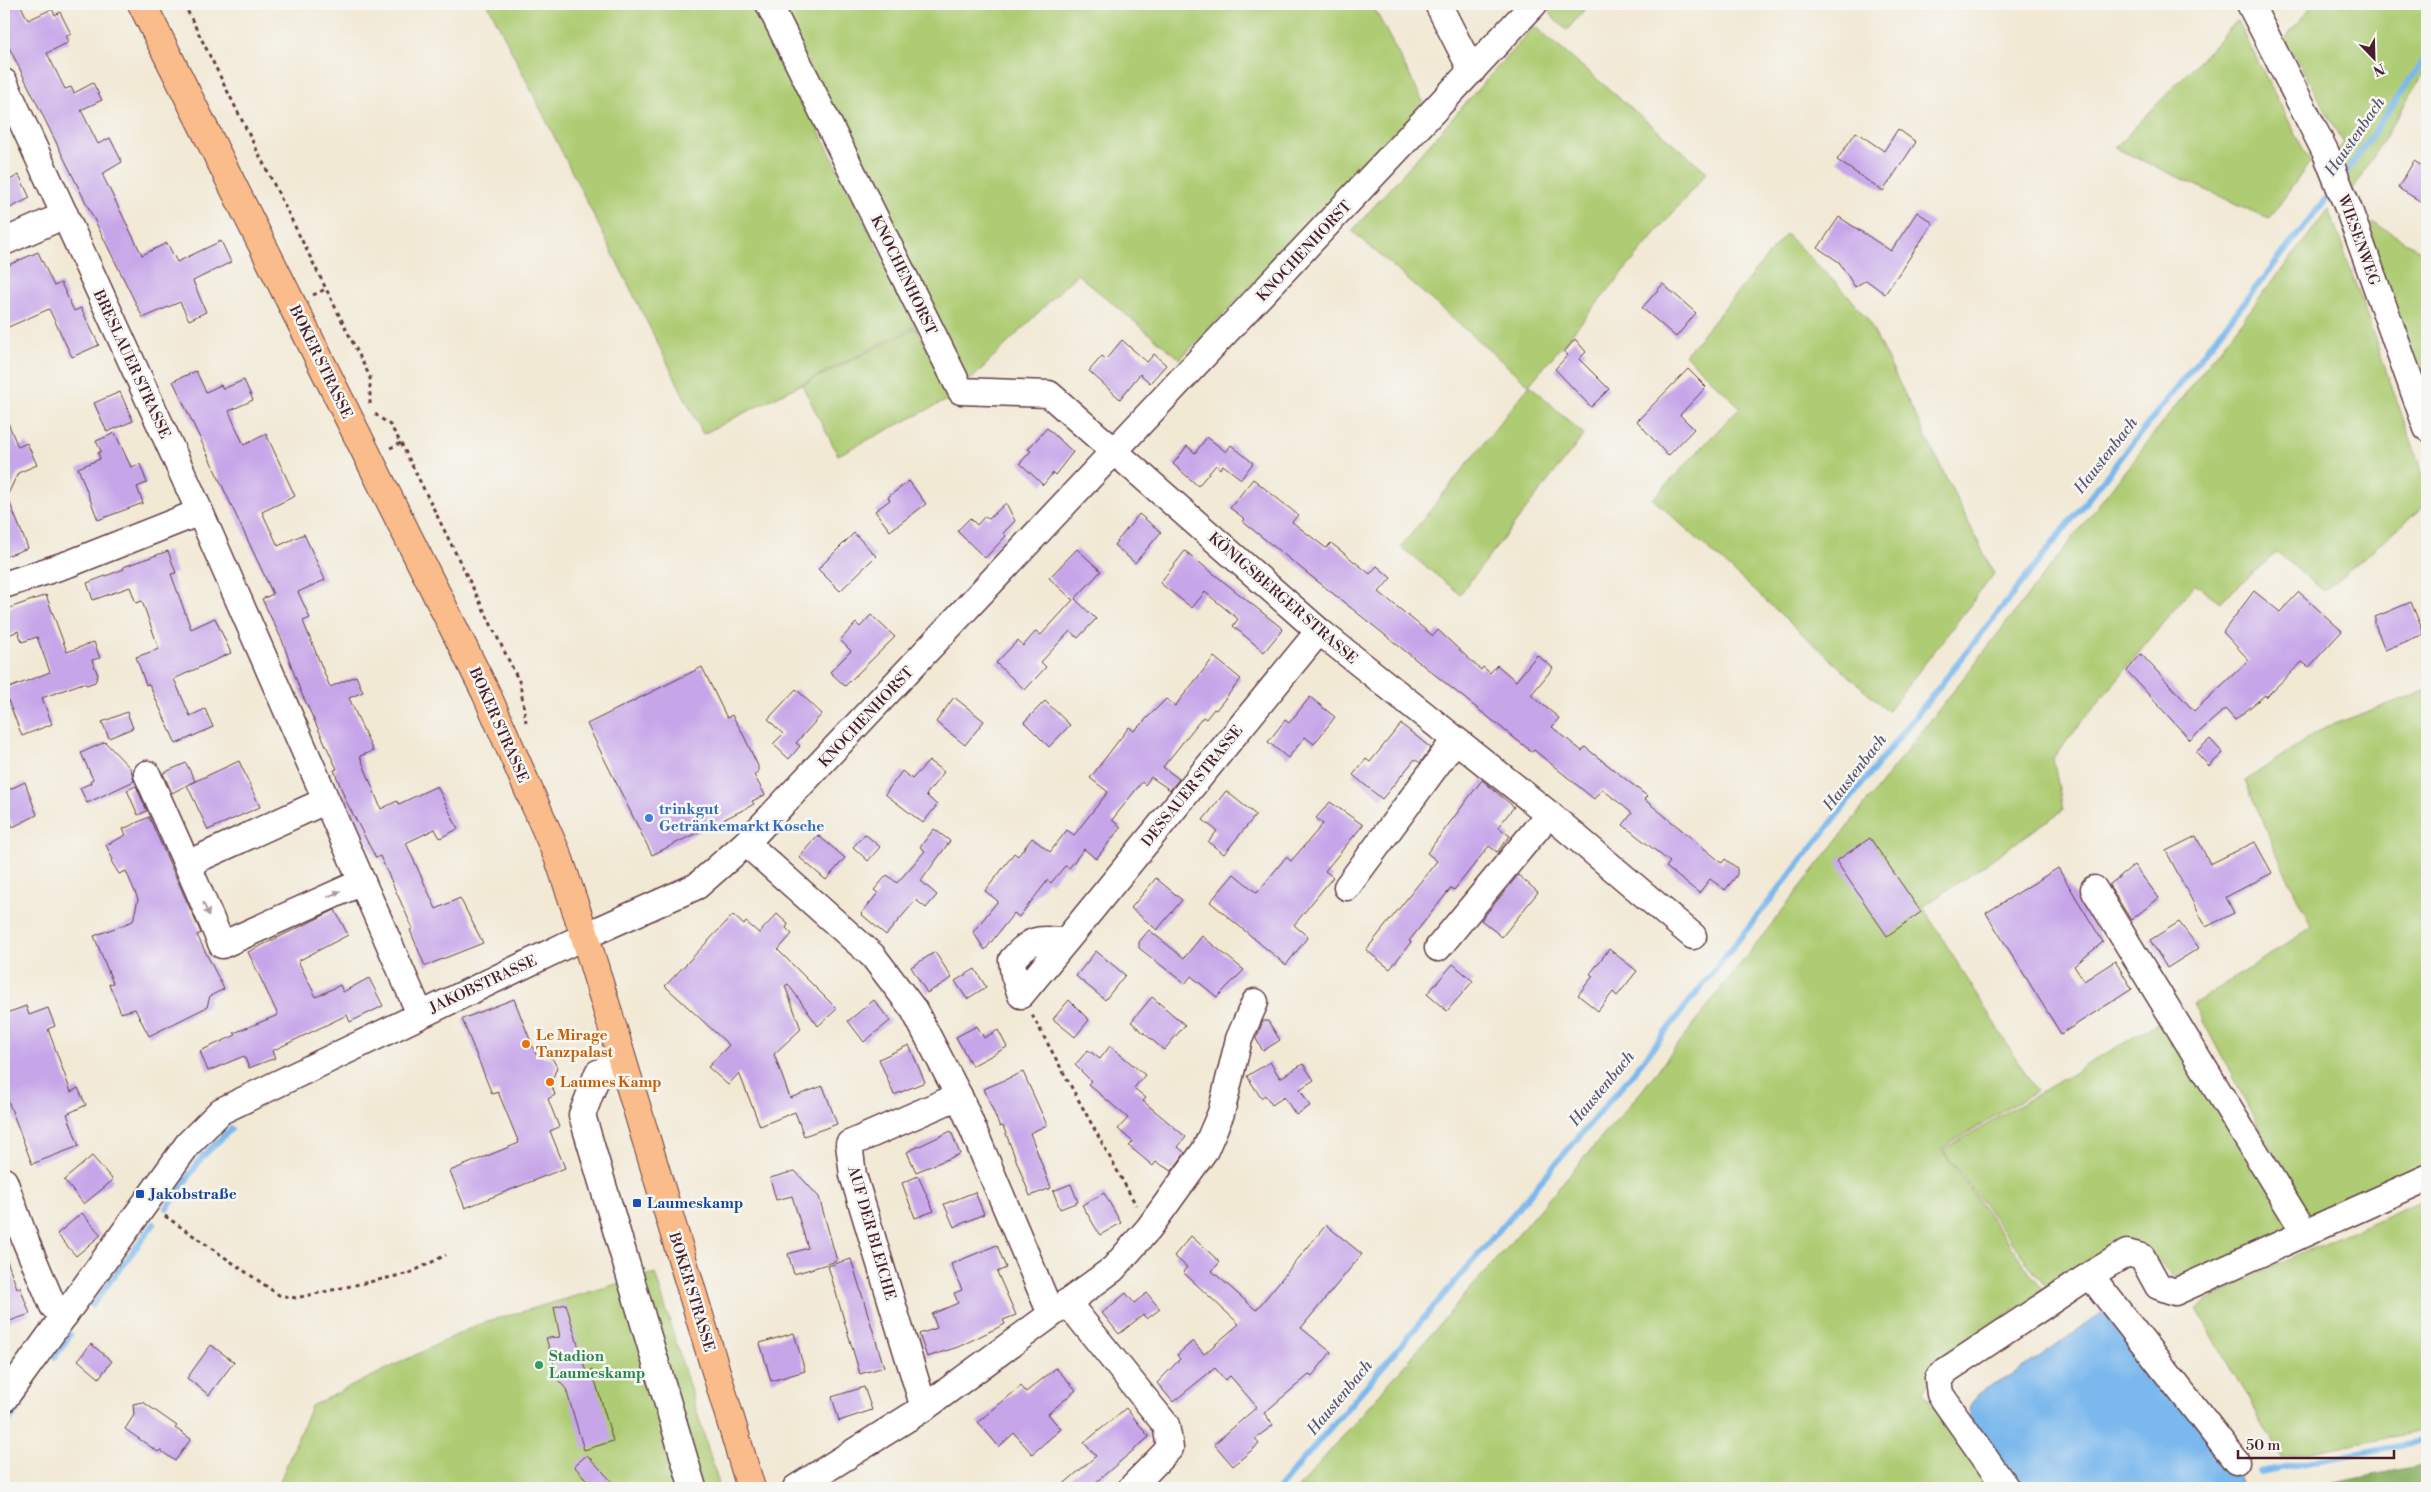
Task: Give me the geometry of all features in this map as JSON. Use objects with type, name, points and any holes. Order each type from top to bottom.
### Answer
[{"type":"main road","name":"BOKER STRASSE","points":[[142,4],[486,693],[559,860],[585,936],[751,1488]]},
{"type":"street","name":"KNOCHENHORST","points":[[769,4],[961,391],[1049,394],[1114,452]]},
{"type":"street","points":[[1438,4],[1472,71]]},
{"type":"street","name":"KNOCHENHORST","points":[[585,936],[697,886],[746,843],[1534,4]]},
{"type":"street","name":"WIESENWEG","points":[[2250,4],[2326,153],[2427,428]]},
{"type":"street","name":"BRESLAUER STRASSE","points":[[4,82],[200,512],[325,801],[420,1014]]},
{"type":"street","points":[[4,242],[64,216]]},
{"type":"street","name":"KÖNIGSBERGER STRASSE","points":[[1114,452],[1319,631],[1549,814],[1693,936]]},
{"type":"street","points":[[4,585],[71,563],[200,512]]},
{"type":"street","name":"DESSAUER STRASSE","points":[[1021,995],[1319,631]]},
{"type":"street","points":[[1347,887],[1455,740]]},
{"type":"street","points":[[147,774],[222,946],[362,882]]},
{"type":"street","points":[[187,864],[325,801]]},
{"type":"street","points":[[1438,948],[1549,814]]},
{"type":"street","points":[[746,843],[873,956],[914,1010],[959,1096],[1059,1308],[1166,1425],[1170,1448],[1131,1488]]},
{"type":"street","points":[[2094,889],[2305,1233]]},
{"type":"street","name":"JAKOBSTRASSE","points":[[4,1400],[188,1144],[221,1111],[585,936]]},
{"type":"street","points":[[796,1488],[924,1408],[1113,1269],[1149,1228],[1205,1150],[1221,1112],[1239,1039],[1254,1002]]},
{"type":"street","points":[[623,1062],[598,1073],[582,1115],[692,1488]]},
{"type":"street","name":"AUF DER BLEICHE","points":[[924,1408],[853,1175],[849,1144],[959,1096]]},
{"type":"street","points":[[2006,1488],[1940,1394],[1938,1378],[1947,1370],[2090,1275],[2127,1254],[2142,1257],[2158,1286],[2175,1292],[2427,1178]]},
{"type":"street","points":[[4,1181],[26,1242],[53,1306],[65,1315]]},
{"type":"street","points":[[2090,1275],[2236,1461]]},
{"type":"path","points":[[184,4],[370,377],[370,403],[375,414],[390,426],[401,443],[520,683]]},
{"type":"path","points":[[1021,995],[1149,1228]]},
{"type":"path","points":[[167,1217],[279,1295],[296,1298],[410,1274],[446,1255]]},
{"type":"green space","points":[[488,4],[756,4],[916,326],[703,434]]},
{"type":"green space","points":[[778,4],[1372,4],[1425,105],[1180,359],[1077,274],[971,380],[957,365]]},
{"type":"green space","points":[[1554,4],[1589,4],[1567,30],[1555,20],[1548,10]]},
{"type":"green space","points":[[2313,4],[2427,4],[2427,68],[2349,196],[2336,152],[2344,143],[2285,39]]},
{"type":"green space","points":[[2237,21],[2310,162],[2269,219],[2115,148]]},
{"type":"green space","points":[[1534,26],[1707,172],[1529,385],[1352,231]]},
{"type":"green space","points":[[2329,209],[2427,486],[2427,504],[2324,591],[2277,552],[2220,602],[2195,584],[2053,758],[2063,810],[1923,907],[2036,1091],[1941,1149],[2044,1292],[1953,1347],[1923,1391],[1992,1488],[1298,1488],[1640,1093]]},
{"type":"green space","points":[[2374,223],[2427,254],[2427,396],[2366,229]]},
{"type":"green space","points":[[1786,234],[1848,295],[1868,320],[1994,574],[1888,711],[1653,499],[1740,407],[1685,355]]},
{"type":"green space","points":[[916,328],[953,397],[838,455],[802,385]]},
{"type":"green space","points":[[1530,385],[1584,435],[1460,594],[1401,547]]},
{"type":"green space","points":[[2427,690],[2427,1169],[2325,1215],[2304,1212],[2194,1004],[2312,927],[2289,881],[2245,781],[2323,728]]},
{"type":"green space","points":[[2166,1018],[2291,1224],[2285,1236],[2180,1280],[2171,1275],[2142,1247],[2047,1289],[1943,1150]]},
{"type":"green space","points":[[2427,1198],[2427,1429],[2282,1458],[2197,1309],[2247,1278]]},
{"type":"green space","name":"Stadion Laumeskamp","points":[[655,1273],[720,1488],[277,1488],[311,1406],[479,1324]]},
{"type":"green space","points":[[2427,1464],[2427,1488],[2309,1488]]},
{"type":"water","points":[[2103,1312],[2234,1467],[2242,1485],[2232,1488],[2015,1488],[1969,1416],[1971,1406],[1977,1394],[2026,1366]]},
{"type":"building","points":[[4,4],[20,4],[28,20],[52,9],[55,15],[60,12],[71,34],[66,36],[69,42],[47,53],[65,89],[71,87],[74,93],[93,83],[102,100],[81,110],[98,144],[110,138],[122,162],[102,174],[142,255],[167,243],[177,262],[221,241],[231,262],[193,281],[206,312],[189,320],[180,302],[143,318],[4,37]]},
{"type":"building","points":[[1898,129],[1916,142],[1883,191],[1837,160],[1856,132],[1884,151]]},
{"type":"building","points":[[2414,161],[2427,169],[2427,205],[2398,188]]},
{"type":"building","points":[[19,175],[30,198],[4,211],[4,183]]},
{"type":"building","points":[[1917,212],[1933,223],[1885,294],[1866,280],[1855,287],[1839,262],[1818,248],[1839,217],[1891,251]]},
{"type":"building","points":[[38,252],[54,286],[61,283],[74,311],[81,308],[99,345],[72,357],[49,309],[4,329],[4,267]]},
{"type":"building","points":[[1663,284],[1696,313],[1676,337],[1642,308]]},
{"type":"building","points":[[1575,339],[1586,352],[1579,359],[1609,389],[1591,407],[1555,369],[1568,355],[1564,352]]},
{"type":"building","points":[[1122,340],[1147,362],[1154,354],[1166,365],[1150,383],[1140,374],[1120,399],[1089,371],[1102,356],[1106,359]]},
{"type":"building","points":[[1688,369],[1706,387],[1680,415],[1694,429],[1668,456],[1637,421]]},
{"type":"building","points":[[196,371],[206,392],[221,385],[223,389],[244,380],[253,400],[229,411],[244,445],[266,434],[295,496],[262,512],[278,546],[304,534],[325,580],[298,592],[310,618],[303,621],[330,687],[356,676],[363,692],[349,698],[373,751],[360,756],[381,809],[397,801],[399,804],[437,786],[458,829],[440,838],[435,829],[406,843],[436,909],[460,898],[483,943],[425,966],[410,930],[413,929],[380,856],[376,858],[346,801],[334,770],[337,769],[300,690],[282,640],[262,599],[273,594],[173,381]]},
{"type":"building","points":[[120,392],[133,421],[107,432],[94,403]]},
{"type":"building","points":[[4,413],[18,447],[27,443],[37,465],[18,473],[7,496],[28,548],[4,557]]},
{"type":"building","points":[[1047,428],[1073,452],[1055,475],[1053,473],[1043,485],[1020,463],[1031,451],[1028,449]]},
{"type":"building","points":[[115,433],[131,467],[140,464],[147,483],[137,487],[143,503],[98,520],[78,468],[100,459],[98,453],[101,451],[96,441]]},
{"type":"building","points":[[1207,437],[1226,452],[1231,445],[1253,463],[1241,479],[1223,465],[1220,469],[1216,465],[1198,486],[1173,464],[1187,446],[1195,453]]},
{"type":"building","points":[[1253,479],[1298,515],[1292,522],[1326,548],[1331,543],[1370,574],[1377,566],[1391,578],[1379,592],[1433,636],[1438,630],[1481,670],[1483,667],[1490,673],[1497,665],[1516,681],[1537,655],[1553,668],[1531,695],[1559,718],[1552,727],[1582,751],[1585,747],[1647,796],[1644,799],[1722,863],[1725,859],[1737,868],[1737,875],[1725,890],[1710,879],[1699,893],[1666,867],[1670,862],[1623,825],[1632,813],[1602,789],[1594,799],[1534,750],[1532,752],[1243,522],[1245,519],[1230,508]]},
{"type":"building","points":[[909,481],[926,504],[890,531],[875,511],[890,500],[888,497]]},
{"type":"building","points":[[1006,503],[1015,521],[1003,533],[1006,536],[985,558],[957,531],[970,518],[977,525],[985,516],[989,519]]},
{"type":"building","points":[[1139,514],[1161,532],[1135,563],[1114,545]]},
{"type":"building","points":[[854,533],[876,556],[840,591],[818,569]]},
{"type":"building","points":[[1077,549],[1101,571],[1075,599],[1096,619],[1078,638],[1070,631],[1041,662],[1046,667],[1025,690],[996,663],[1018,640],[1023,646],[1036,631],[1041,635],[1073,600],[1049,578]]},
{"type":"building","points":[[168,551],[176,573],[171,574],[191,629],[215,618],[231,653],[174,679],[190,716],[205,709],[213,727],[176,744],[149,684],[146,685],[136,657],[159,649],[142,601],[136,603],[130,587],[93,600],[87,583],[124,569],[123,567]]},
{"type":"building","points":[[1185,551],[1283,629],[1264,652],[1233,626],[1238,619],[1205,592],[1192,608],[1160,583]]},
{"type":"building","points":[[2254,591],[2280,612],[2299,592],[2342,631],[2309,667],[2302,662],[2266,697],[2265,695],[2235,720],[2225,709],[2190,740],[2127,671],[2141,654],[2194,711],[2249,660],[2223,632]]},
{"type":"building","points":[[46,595],[67,652],[94,642],[100,658],[92,660],[98,675],[95,682],[87,685],[83,683],[42,698],[52,724],[22,736],[4,690],[50,672],[37,637],[22,642],[18,631],[4,637],[4,610]]},
{"type":"building","points":[[2411,602],[2424,634],[2385,650],[2375,624],[2375,617]]},
{"type":"building","points":[[871,615],[895,637],[845,686],[830,672],[851,651],[840,640],[856,623],[860,627]]},
{"type":"building","points":[[1214,657],[1241,679],[1216,710],[1214,709],[1206,719],[1203,717],[1163,767],[1179,779],[1170,790],[1151,777],[1145,785],[1142,782],[1112,820],[1121,827],[1096,859],[1084,849],[1069,868],[1065,866],[1051,883],[1048,880],[1019,917],[1014,913],[985,950],[973,932],[998,901],[985,891],[1014,853],[1018,856],[1032,838],[1050,852],[1067,830],[1074,835],[1108,792],[1090,778],[1129,727],[1134,731],[1166,699],[1175,706]]},
{"type":"building","points":[[702,667],[727,718],[732,715],[742,732],[758,766],[758,773],[754,775],[765,795],[752,801],[754,804],[747,808],[652,855],[587,724]]},
{"type":"building","points":[[796,689],[822,714],[796,743],[800,746],[789,759],[773,744],[783,734],[768,719]]},
{"type":"building","points":[[954,697],[984,721],[965,745],[936,722]]},
{"type":"building","points":[[1310,697],[1335,717],[1314,744],[1305,737],[1288,758],[1268,742],[1285,720],[1289,723]]},
{"type":"building","points":[[1045,701],[1070,725],[1049,747],[1024,722]]},
{"type":"building","points":[[127,712],[133,728],[109,738],[102,722]]},
{"type":"building","points":[[1401,724],[1431,748],[1420,763],[1415,759],[1382,799],[1353,775],[1366,759],[1370,762]]},
{"type":"building","points":[[2210,739],[2223,753],[2209,766],[2196,752]]},
{"type":"building","points":[[105,742],[131,769],[134,781],[87,803],[80,788],[91,783],[90,781],[93,779],[81,753]]},
{"type":"building","points":[[239,761],[260,807],[208,830],[187,785]]},
{"type":"building","points":[[929,761],[944,772],[926,795],[937,805],[923,823],[885,794],[902,771],[912,779]]},
{"type":"building","points":[[186,763],[195,781],[172,793],[163,773]]},
{"type":"building","points":[[1482,780],[1514,807],[1498,827],[1510,836],[1497,852],[1489,846],[1454,890],[1451,888],[1409,941],[1411,942],[1390,969],[1366,950],[1437,861],[1427,853]]},
{"type":"building","points":[[25,782],[37,815],[13,827],[4,809],[4,792]]},
{"type":"building","points":[[136,786],[147,811],[138,815],[127,790]]},
{"type":"building","points":[[1226,791],[1256,815],[1224,854],[1208,842],[1217,831],[1203,820]]},
{"type":"building","points":[[1330,802],[1363,825],[1325,871],[1333,877],[1294,925],[1308,937],[1286,965],[1210,902],[1234,874],[1257,893],[1286,857],[1291,861],[1323,824],[1316,818]]},
{"type":"building","points":[[149,817],[201,933],[197,935],[224,989],[210,996],[207,1007],[149,1036],[135,1009],[121,1013],[109,984],[113,983],[94,936],[133,921],[138,899],[126,871],[119,874],[111,861],[113,860],[106,845],[126,835],[123,829]]},
{"type":"building","points":[[934,829],[950,841],[921,881],[937,895],[926,908],[916,900],[886,935],[861,914],[878,893],[874,890],[887,875],[897,883],[925,851],[920,847]]},
{"type":"building","points":[[865,834],[880,847],[868,861],[853,847]]},
{"type":"building","points":[[818,835],[845,858],[826,880],[799,857]]},
{"type":"building","points":[[2196,836],[2210,864],[2255,842],[2272,873],[2226,897],[2234,913],[2206,927],[2166,851]]},
{"type":"building","points":[[1870,838],[1921,912],[1887,936],[1836,861]]},
{"type":"building","points":[[2134,865],[2159,898],[2131,920],[2109,885]]},
{"type":"building","points":[[2058,868],[2103,942],[2074,966],[2084,981],[2115,961],[2132,989],[2061,1034],[1986,913]]},
{"type":"building","points":[[1518,875],[1538,892],[1502,937],[1481,920]]},
{"type":"building","points":[[1156,878],[1182,900],[1157,930],[1131,908]]},
{"type":"building","points":[[335,910],[348,935],[298,961],[316,997],[340,985],[343,992],[369,978],[383,1006],[350,1022],[347,1015],[272,1051],[275,1058],[249,1068],[244,1056],[208,1071],[200,1051],[236,1035],[234,1033],[278,1015],[248,952]]},
{"type":"building","points":[[777,914],[788,924],[786,928],[792,934],[778,950],[837,1009],[818,1026],[788,984],[785,986],[801,1029],[774,1054],[790,1098],[823,1086],[837,1124],[804,1136],[795,1112],[760,1126],[739,1073],[728,1085],[708,1067],[729,1045],[665,986],[733,915],[744,925],[746,922],[759,933]]},
{"type":"building","points":[[2179,922],[2199,948],[2167,968],[2150,940]]},
{"type":"building","points":[[1149,930],[1184,958],[1202,936],[1244,970],[1217,997],[1191,976],[1185,984],[1139,948],[1139,942]]},
{"type":"building","points":[[1609,949],[1637,971],[1617,996],[1613,992],[1598,1011],[1578,995],[1593,976],[1590,974]]},
{"type":"building","points":[[1096,951],[1125,975],[1105,1000],[1076,976]]},
{"type":"building","points":[[935,952],[952,978],[927,993],[911,967]]},
{"type":"building","points":[[1453,964],[1473,981],[1447,1011],[1427,994]]},
{"type":"building","points":[[975,969],[986,987],[967,999],[955,981]]},
{"type":"building","points":[[1152,997],[1185,1025],[1164,1050],[1131,1022]]},
{"type":"building","points":[[514,999],[536,1055],[552,1058],[557,1067],[551,1083],[555,1095],[548,1099],[559,1127],[550,1131],[565,1168],[465,1208],[450,1171],[519,1143],[498,1092],[492,1094],[462,1019]]},
{"type":"building","points":[[874,1000],[890,1021],[864,1042],[848,1021]]},
{"type":"building","points":[[1069,1000],[1089,1020],[1075,1037],[1053,1019]]},
{"type":"building","points":[[26,1006],[29,1015],[48,1008],[55,1026],[48,1029],[71,1092],[78,1088],[86,1105],[67,1114],[79,1146],[32,1164],[4,1090],[4,1014]]},
{"type":"building","points":[[1263,1021],[1268,1021],[1280,1040],[1263,1051],[1256,1039]]},
{"type":"building","points":[[977,1026],[984,1038],[998,1030],[1007,1047],[972,1066],[956,1037]]},
{"type":"building","points":[[909,1045],[925,1082],[894,1095],[879,1059]]},
{"type":"building","points":[[1110,1046],[1145,1075],[1134,1088],[1146,1098],[1143,1101],[1186,1137],[1178,1147],[1185,1153],[1172,1171],[1156,1162],[1153,1166],[1129,1146],[1133,1142],[1118,1129],[1128,1118],[1088,1084],[1091,1081],[1075,1065],[1088,1050],[1100,1059]]},
{"type":"building","points":[[1270,1062],[1280,1078],[1303,1064],[1314,1080],[1300,1089],[1310,1106],[1296,1115],[1284,1097],[1272,1105],[1265,1095],[1261,1098],[1247,1076]]},
{"type":"building","points":[[1023,1072],[1047,1125],[1030,1133],[1051,1188],[1030,1196],[1003,1126],[1000,1127],[984,1089]]},
{"type":"building","points":[[951,1131],[960,1154],[916,1172],[907,1152]]},
{"type":"building","points":[[92,1156],[113,1180],[84,1204],[64,1180]]},
{"type":"building","points":[[795,1171],[819,1197],[837,1261],[794,1274],[788,1254],[808,1248],[792,1196],[776,1200],[770,1178]]},
{"type":"building","points":[[918,1176],[934,1211],[915,1218],[902,1183]]},
{"type":"building","points":[[1071,1184],[1078,1202],[1060,1209],[1053,1191]]},
{"type":"building","points":[[975,1192],[984,1214],[954,1227],[944,1204]]},
{"type":"building","points":[[1104,1193],[1121,1223],[1100,1235],[1082,1205]]},
{"type":"building","points":[[82,1213],[101,1235],[76,1256],[57,1234]]},
{"type":"building","points":[[1326,1225],[1362,1254],[1301,1328],[1331,1352],[1312,1376],[1310,1374],[1264,1413],[1273,1425],[1255,1439],[1259,1444],[1233,1466],[1214,1444],[1257,1407],[1230,1376],[1225,1380],[1215,1368],[1173,1402],[1157,1383],[1180,1359],[1177,1355],[1193,1341],[1204,1354],[1239,1324],[1183,1272],[1187,1267],[1174,1256],[1191,1236],[1220,1262],[1212,1271],[1256,1310]]},
{"type":"building","points":[[997,1245],[1006,1268],[997,1272],[1016,1315],[1003,1320],[1005,1324],[958,1347],[927,1357],[919,1334],[937,1328],[932,1314],[958,1303],[954,1293],[962,1290],[951,1264]]},
{"type":"building","points":[[4,1258],[6,1258],[17,1288],[20,1287],[30,1314],[4,1323]]},
{"type":"building","points":[[851,1259],[884,1367],[860,1374],[828,1266]]},
{"type":"building","points":[[1126,1293],[1134,1303],[1147,1293],[1160,1309],[1147,1319],[1143,1315],[1119,1334],[1102,1313]]},
{"type":"building","points":[[566,1304],[586,1372],[592,1370],[613,1441],[584,1450],[566,1389],[559,1381],[546,1338],[560,1337],[554,1307]]},
{"type":"building","points":[[794,1333],[805,1371],[771,1381],[760,1343]]},
{"type":"building","points":[[91,1344],[112,1361],[99,1378],[78,1360]]},
{"type":"building","points":[[211,1345],[234,1362],[209,1395],[187,1378]]},
{"type":"building","points":[[1056,1368],[1076,1390],[1048,1414],[1061,1429],[1032,1454],[1014,1433],[999,1447],[978,1422],[1021,1386],[1026,1392]]},
{"type":"building","points":[[864,1387],[872,1410],[839,1421],[832,1397]]},
{"type":"building","points":[[143,1402],[177,1426],[175,1428],[191,1439],[175,1461],[160,1450],[158,1452],[125,1429],[134,1415],[133,1404]]},
{"type":"building","points":[[1126,1408],[1149,1437],[1089,1488],[1059,1488],[1096,1456],[1084,1443]]},
{"type":"building","points":[[587,1455],[618,1488],[594,1488],[574,1466]]},
{"type":"waterway","name":"Haustenbach","points":[[2343,177],[2427,55]]},
{"type":"waterway","name":"Haustenbach","points":[[1279,1488],[1629,1078],[2334,189]]},
{"type":"waterway","points":[[167,1208],[202,1157],[231,1129]]},
{"type":"waterway","points":[[92,1305],[154,1224]]},
{"type":"waterway","points":[[55,1357],[70,1335]]},
{"type":"waterway","points":[[4,1428],[26,1396]]},
{"type":"waterway","points":[[2259,1472],[2427,1440]]},
{"type":"place","name":"trinkgut Getränkemarkt Kosche","points":[[649,818]]},
{"type":"place","name":"Le Mirage Tanzpalast","points":[[526,1044]]},
{"type":"place","name":"Laumes Kamp","points":[[550,1082]]},
{"type":"place","name":"Jakobstraße","points":[[140,1194]]},
{"type":"place","name":"Laumeskamp","points":[[637,1203]]},
{"type":"place","name":"Stadion Laumeskamp","points":[[539,1365]]}]
